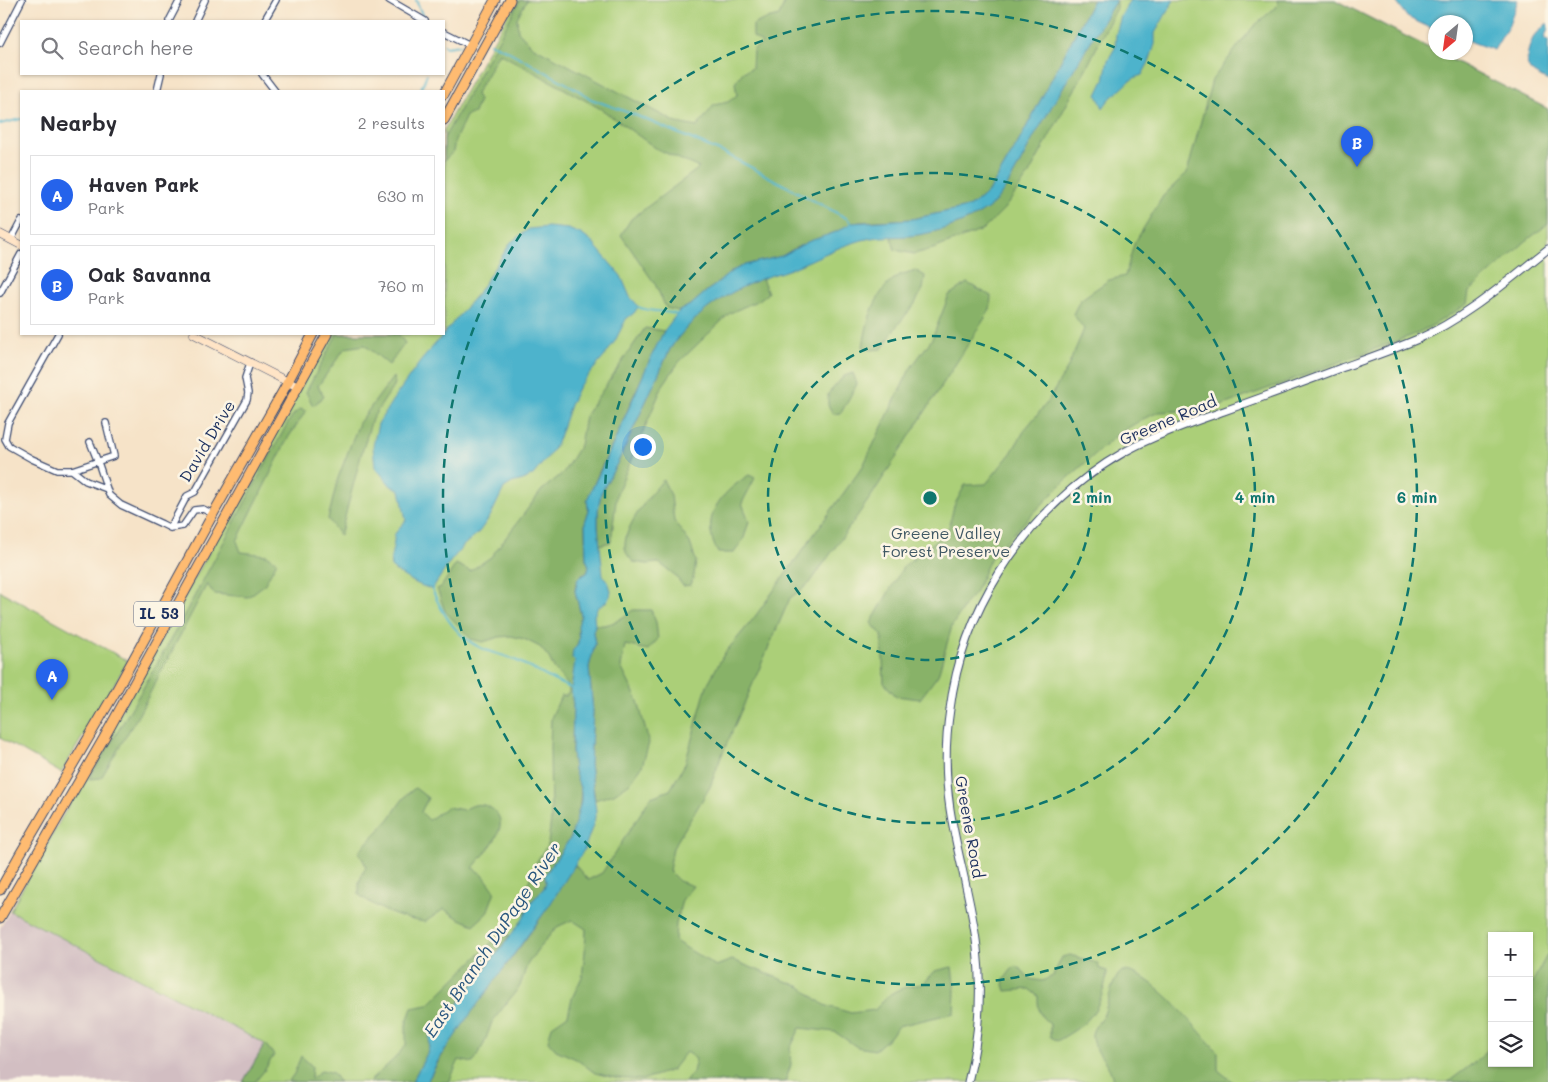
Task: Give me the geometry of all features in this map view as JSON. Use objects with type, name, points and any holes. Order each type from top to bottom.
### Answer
[{"type":"main road","points":[[445,92],[496,0]]},
{"type":"main road","points":[[445,118],[510,0]]},
{"type":"main road","points":[[0,234],[20,244]]},
{"type":"main road","points":[[196,335],[298,387]]},
{"type":"main road","name":"IL 53","points":[[0,890],[116,691],[312,335]]},
{"type":"main road","name":"IL 53","points":[[0,918],[104,738],[326,335]]},
{"type":"street","points":[[0,43],[22,0]]},
{"type":"street","points":[[170,20],[180,0]]},
{"type":"street","points":[[195,20],[205,0]]},
{"type":"street","points":[[265,20],[276,0]]},
{"type":"street","points":[[389,0],[423,20]]},
{"type":"street","points":[[445,33],[470,46]]},
{"type":"street","points":[[156,90],[161,75]]},
{"type":"street","points":[[263,75],[274,90]]},
{"type":"street","points":[[11,240],[20,222]]},
{"type":"street","name":"Greene Road","points":[[968,1082],[978,1017],[978,959],[974,924],[950,806],[946,769],[947,731],[953,688],[966,642],[984,599],[1006,562],[1039,520],[1065,494],[1095,471],[1127,451],[1168,432],[1420,338],[1466,312],[1548,249]]},
{"type":"street","points":[[0,293],[20,256]]},
{"type":"street","points":[[57,335],[8,423],[5,439],[9,446],[32,459],[57,470],[72,470],[114,456],[106,423]]},
{"type":"street","name":"David Drive","points":[[170,528],[187,496],[195,492],[247,400],[248,393],[245,378],[250,363]]},
{"type":"street","points":[[90,442],[109,496],[121,505],[170,528],[184,526],[194,510],[203,509],[213,514]]},
{"type":"street","points":[[72,470],[86,481],[107,489]]},
{"type":"shaded area","points":[[10,911],[265,1044],[243,1082],[0,1082],[0,928]]},
{"type":"green space","name":"Greene Valley Forest Preserve","points":[[516,0],[1335,0],[1428,48],[1428,60],[1452,60],[1548,109],[1548,1082],[243,1082],[265,1044],[10,911],[329,335],[445,335],[445,128]]},
{"type":"green space","points":[[520,0],[527,0],[517,18],[518,31],[532,46],[677,123],[697,127],[714,105],[728,102],[737,95],[735,83],[743,72],[752,68],[753,50],[762,43],[753,37],[753,25],[779,16],[786,0],[1093,0],[1018,143],[990,190],[975,203],[968,207],[912,219],[859,222],[847,226],[795,248],[782,256],[745,265],[732,271],[692,304],[679,311],[666,308],[655,284],[621,235],[631,219],[699,168],[657,149],[601,109],[499,53],[476,94],[479,100],[474,113],[466,116],[455,140],[453,152],[445,160],[445,136]]},
{"type":"green space","points":[[1116,0],[1116,8],[1089,63],[1028,176],[1004,209],[983,230],[933,249],[914,254],[895,250],[891,236],[929,232],[955,225],[978,214],[996,200],[1016,171],[1037,130]]},
{"type":"green space","points":[[1277,0],[1335,0],[1428,48],[1428,60],[1452,60],[1548,109],[1548,224],[1469,292],[1467,304],[1413,335],[1199,414],[1180,411],[1159,412],[1118,434],[1066,480],[990,559],[975,593],[966,603],[952,626],[938,675],[920,699],[896,696],[884,683],[882,635],[871,623],[903,567],[933,543],[949,527],[954,506],[965,485],[986,484],[1011,453],[1026,428],[1046,404],[1067,369],[1084,329],[1073,314],[1080,300],[1109,280],[1125,276],[1134,244],[1163,196],[1187,173],[1212,80],[1252,28],[1278,5]]},
{"type":"green space","points":[[915,270],[925,276],[923,289],[914,305],[896,327],[882,349],[871,350],[863,347],[870,316],[884,288],[900,275]]},
{"type":"green space","points":[[762,278],[768,293],[759,300],[730,313],[679,362],[663,385],[617,493],[611,542],[599,545],[598,510],[601,493],[619,460],[670,349],[689,325],[710,306],[734,291]]},
{"type":"green space","points":[[967,283],[991,296],[990,310],[872,495],[810,583],[790,598],[721,757],[710,787],[673,848],[669,871],[679,881],[693,886],[682,900],[676,924],[675,941],[716,966],[732,960],[801,987],[824,1005],[851,1013],[875,1010],[886,998],[896,991],[923,984],[935,971],[952,967],[955,990],[954,1013],[898,1026],[890,1037],[875,1050],[857,1047],[835,1032],[800,1028],[790,1049],[791,1065],[785,1082],[738,1082],[734,1079],[731,1082],[723,1082],[721,1080],[718,1082],[685,1082],[693,1072],[696,1059],[686,1052],[672,1070],[642,1080],[615,1078],[595,1073],[576,1059],[556,1050],[548,1041],[552,1026],[568,1015],[572,998],[582,977],[586,929],[572,920],[557,927],[538,949],[527,965],[520,986],[492,1022],[484,1044],[473,1063],[459,1060],[449,1082],[427,1082],[451,1042],[533,929],[575,865],[588,880],[602,873],[651,797],[670,790],[685,764],[707,685],[724,654],[754,618],[863,466],[910,369],[932,339],[949,295]]},
{"type":"green space","points":[[645,328],[664,331],[587,501],[589,511],[585,522],[585,532],[586,559],[589,566],[587,573],[582,575],[576,583],[575,590],[581,616],[571,689],[573,705],[572,751],[574,770],[581,791],[579,814],[571,837],[545,875],[546,882],[544,888],[533,900],[526,912],[522,908],[526,888],[537,861],[548,844],[551,819],[551,718],[561,696],[566,696],[569,692],[568,685],[555,670],[549,658],[540,647],[524,639],[511,636],[499,637],[483,642],[471,639],[445,611],[437,589],[441,587],[456,564],[470,571],[491,557],[542,490],[563,473],[580,445],[585,416]]},
{"type":"green space","points":[[336,335],[399,335],[405,343],[389,365],[365,345],[345,348],[318,386],[324,396],[313,406],[306,392]]},
{"type":"green space","points":[[853,373],[857,384],[841,413],[833,414],[828,405],[828,394],[844,376]]},
{"type":"green space","points":[[393,377],[395,384],[372,419],[340,536],[328,519],[338,478],[359,423]]},
{"type":"green space","points":[[300,409],[306,411],[288,438],[237,541],[241,552],[267,555],[277,562],[264,585],[248,597],[214,594],[207,584],[139,714],[101,778],[89,779],[166,648],[287,424]]},
{"type":"green space","points":[[749,475],[755,478],[742,503],[749,521],[744,538],[734,553],[718,553],[711,529],[715,508],[729,490]]},
{"type":"green space","points":[[663,480],[671,495],[674,521],[690,543],[696,561],[691,585],[683,586],[675,575],[659,563],[633,562],[626,552],[625,543],[631,524]]},
{"type":"green space","points":[[0,591],[128,661],[61,773],[0,738]]},
{"type":"green space","points":[[633,610],[651,610],[656,622],[658,639],[648,650],[625,645],[621,667],[638,701],[649,743],[642,766],[630,783],[614,794],[595,800],[590,764],[593,712],[589,667],[595,644],[593,632],[595,625],[610,624]]},
{"type":"green space","points":[[415,788],[428,798],[421,812],[429,820],[447,807],[464,810],[479,804],[489,807],[497,814],[500,821],[496,838],[473,868],[483,875],[495,891],[487,913],[474,925],[444,909],[425,922],[398,916],[383,910],[359,895],[359,882],[366,866],[359,852],[389,819],[403,799]]},
{"type":"green space","points":[[510,935],[449,1016],[433,1028],[430,1033],[427,1054],[412,1082],[369,1082],[406,1045],[406,1024],[412,1008],[428,1005],[498,936]]},
{"type":"green space","points":[[1548,953],[1548,1082],[1448,1082],[1480,1058],[1488,1049],[1488,1067],[1533,1067],[1533,981]]},
{"type":"green space","points":[[1070,955],[1097,963],[1100,969],[1107,971],[1107,976],[1096,1009],[1080,1026],[1057,1041],[1050,1037],[1050,1024],[1043,1019],[1040,1012],[1038,996],[1029,989],[1006,991],[1003,981],[1016,966],[1030,979],[1042,981],[1053,976],[1062,957]]},
{"type":"green space","points":[[1122,971],[1134,973],[1146,980],[1173,1003],[1218,1052],[1218,1070],[1233,1082],[1113,1082],[1109,1069],[1093,1043],[1092,1034],[1104,1014],[1115,980]]},
{"type":"green space","points":[[265,1044],[274,1055],[255,1082],[243,1082]]},
{"type":"green space","points":[[301,1056],[312,1066],[311,1079],[322,1070],[333,1073],[339,1082],[288,1082],[294,1074]]},
{"type":"water","points":[[1093,0],[1116,0],[1047,114],[1002,194],[987,209],[970,219],[939,230],[918,235],[871,238],[853,243],[747,285],[734,291],[699,316],[670,349],[619,460],[601,493],[598,510],[603,575],[611,591],[605,603],[597,608],[594,616],[595,625],[593,632],[595,644],[589,667],[593,712],[590,764],[596,811],[594,822],[584,850],[549,906],[439,1059],[427,1082],[412,1082],[427,1054],[430,1033],[433,1028],[449,1016],[523,919],[533,900],[544,888],[546,882],[545,875],[571,837],[581,802],[581,791],[574,770],[572,751],[573,705],[571,689],[575,661],[572,658],[573,650],[577,646],[579,639],[578,626],[581,615],[575,591],[578,578],[587,573],[589,566],[586,559],[585,522],[589,511],[587,501],[664,331],[679,311],[692,304],[732,271],[745,265],[782,256],[807,242],[836,232],[851,223],[912,219],[968,207],[975,203],[990,190],[1018,143]]},
{"type":"water","points":[[1130,0],[1174,0],[1155,33],[1155,44],[1142,75],[1134,78],[1110,98],[1103,108],[1097,95],[1104,80],[1108,60],[1115,48],[1116,34],[1121,16]]},
{"type":"water","points":[[1395,0],[1518,0],[1509,25],[1494,50],[1473,42],[1473,15],[1428,15],[1428,27],[1407,17]]},
{"type":"water","points":[[1547,23],[1548,29],[1544,38],[1548,41],[1548,81],[1531,71],[1527,63],[1528,50],[1533,38]]},
{"type":"water","points":[[548,227],[568,229],[581,234],[592,242],[621,276],[630,297],[638,307],[626,319],[615,341],[604,357],[579,386],[570,405],[557,443],[550,454],[533,475],[504,488],[491,515],[479,532],[464,545],[432,589],[427,588],[410,580],[391,567],[394,535],[406,520],[400,490],[391,486],[375,467],[373,446],[378,424],[420,362],[443,335],[445,335],[445,332],[478,293],[511,242],[529,229]]},
{"type":"waterway","points":[[416,0],[423,17]]},
{"type":"waterway","points":[[490,43],[508,51],[591,99],[635,115],[724,153],[848,219],[851,223]]},
{"type":"waterway","points":[[445,46],[460,45]]},
{"type":"waterway","points":[[420,90],[427,75]]},
{"type":"waterway","points":[[0,124],[20,119]]},
{"type":"waterway","points":[[638,307],[679,315]]},
{"type":"waterway","points":[[432,589],[450,622],[456,630],[471,642],[484,649],[515,660],[573,689]]},
{"type":"place","name":"Oak Savanna","points":[[1357,167]]},
{"type":"place","name":"Haven Park","points":[[52,700]]},
{"type":"water label","name":"East Branch DuPage River","points":[[493,940]]}]
